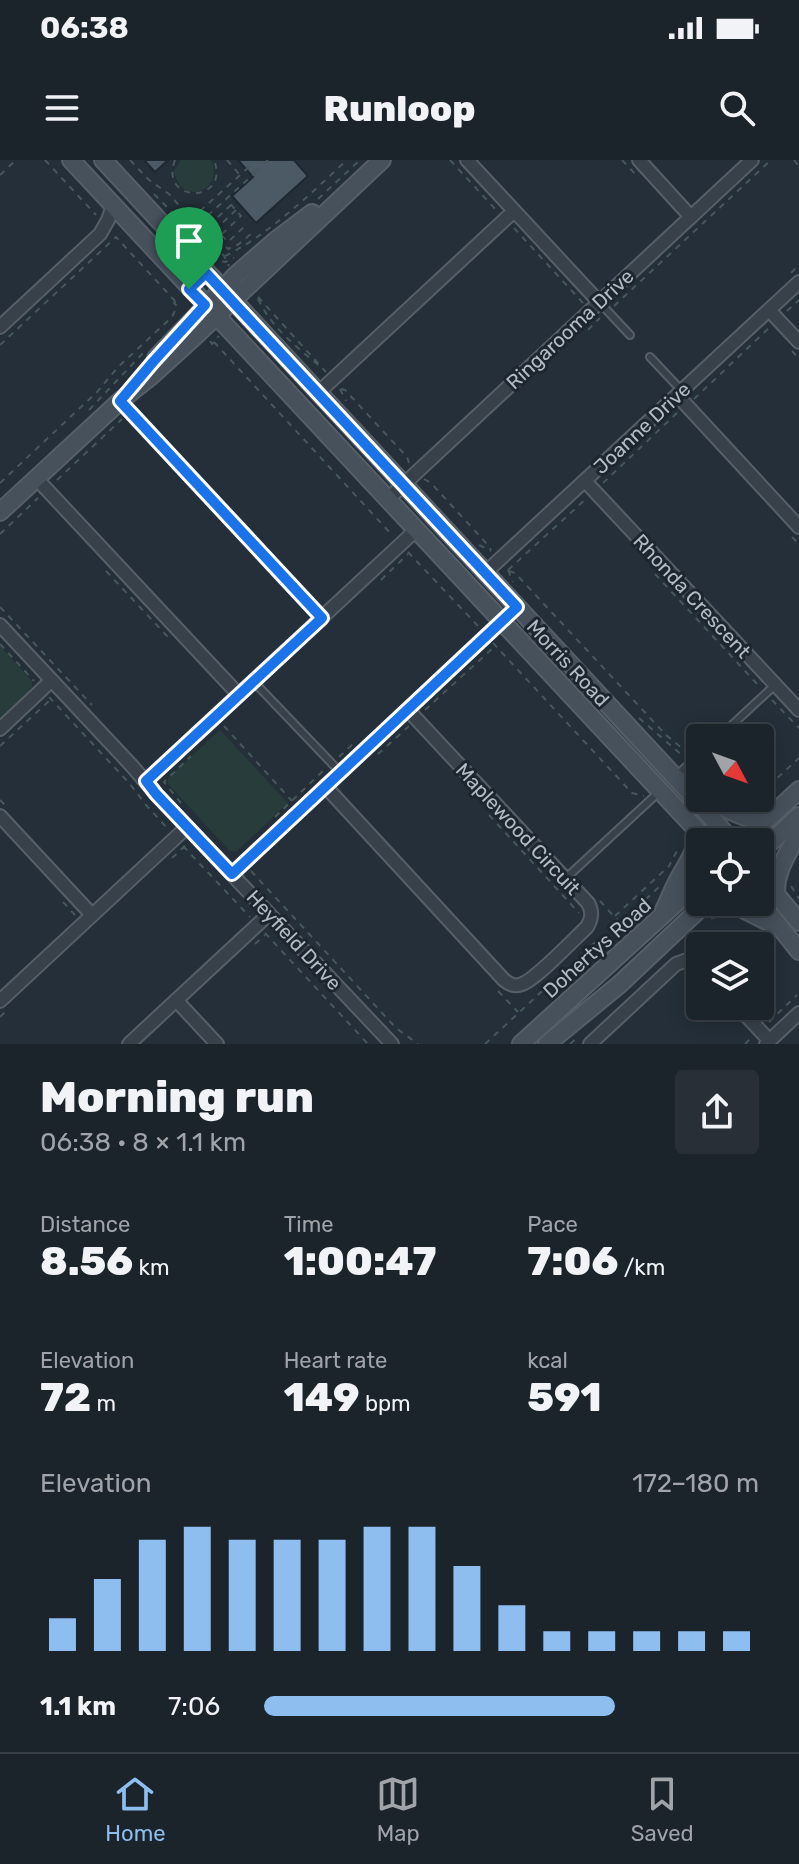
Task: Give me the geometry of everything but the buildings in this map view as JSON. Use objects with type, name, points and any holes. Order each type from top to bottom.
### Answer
[{"type":"street","name":"Morris Road","points":[[71,160],[502,621],[655,796],[692,828]]},
{"type":"street","name":"Morris Road","points":[[103,160],[686,786]]},
{"type":"street","points":[[467,160],[509,215],[604,307]]},
{"type":"street","points":[[639,160],[691,217]]},
{"type":"street","name":"Ringarooma Drive","points":[[388,499],[604,307],[691,217],[752,160]]},
{"type":"street","points":[[0,512],[150,377],[210,311],[217,285],[353,186],[379,161]]},
{"type":"street","points":[[107,232],[113,206]]},
{"type":"street","points":[[318,393],[509,215]]},
{"type":"street","points":[[0,327],[107,232],[123,227],[133,228]]},
{"type":"street","name":"Joanne Drive","points":[[485,573],[590,486],[682,397],[774,315],[799,282]]},
{"type":"street","points":[[774,315],[799,342]]},
{"type":"street","points":[[682,397],[799,527]]},
{"type":"street","points":[[120,401],[322,618]]},
{"type":"street","points":[[36,478],[239,695]]},
{"type":"street","name":"Rhonda Crescent","points":[[590,486],[771,690],[799,710]]},
{"type":"street","points":[[146,781],[322,618],[405,549],[416,530]]},
{"type":"street","points":[[237,870],[517,607]]},
{"type":"street","name":"Heyfield Drive","points":[[0,625],[187,827],[237,870],[269,914],[392,1044]]},
{"type":"street","points":[[0,729],[51,681]]},
{"type":"street","name":"Maplewood Circuit","points":[[325,786],[510,985],[529,981],[587,927],[591,921],[591,909],[408,710]]},
{"type":"street","points":[[758,828],[799,790]]},
{"type":"street","name":"Morris Road","points":[[710,812],[722,828]]},
{"type":"street","points":[[731,812],[752,820],[766,820]]},
{"type":"street","points":[[0,816],[92,915]]},
{"type":"street","points":[[774,839],[799,816]]},
{"type":"street","points":[[0,1001],[187,827]]},
{"type":"street","points":[[776,895],[780,865],[799,832]]},
{"type":"street","points":[[661,916],[686,866]]},
{"type":"street","points":[[774,892],[799,922]]},
{"type":"street","name":"Dohertys Road","points":[[521,1044],[686,894]]},
{"type":"street","points":[[129,1044],[269,914]]},
{"type":"street","name":"Dohertys Road","points":[[547,1044],[620,984],[692,916]]},
{"type":"street","points":[[756,916],[779,928]]},
{"type":"street","points":[[770,916],[799,951]]},
{"type":"street","points":[[590,1044],[676,964],[686,960]]},
{"type":"street","points":[[176,1000],[217,1044]]},
{"type":"street","points":[[750,1020],[768,1042],[799,1013]]},
{"type":"lane","points":[[604,307],[630,335]]},
{"type":"lane","points":[[650,357],[682,397]]},
{"type":"lane","points":[[253,682],[340,772]]},
{"type":"lane","points":[[733,724],[771,690]]},
{"type":"lane","points":[[675,777],[686,767]]},
{"type":"lane","points":[[565,879],[655,796]]},
{"type":"path","points":[[0,175],[16,160]]},
{"type":"path","points":[[0,483],[172,317],[177,306],[45,160]]},
{"type":"path","points":[[130,160],[149,180],[169,194],[224,256],[217,285]]},
{"type":"path","points":[[175,160],[172,169],[175,182],[184,191],[197,194],[210,188],[216,176],[216,161]]},
{"type":"path","points":[[227,160],[240,175]]},
{"type":"path","points":[[196,226],[268,160]]},
{"type":"path","points":[[224,256],[244,246],[347,160]]},
{"type":"path","points":[[313,204],[360,160]]},
{"type":"path","points":[[450,160],[509,215],[584,304]]},
{"type":"path","points":[[585,332],[604,307],[771,160]]},
{"type":"path","points":[[794,160],[799,166]]},
{"type":"path","points":[[191,220],[249,167],[255,173]]},
{"type":"path","points":[[149,191],[220,261],[225,262],[239,255]]},
{"type":"path","points":[[222,234],[241,216],[226,199]]},
{"type":"path","points":[[231,205],[207,227],[228,249],[252,233]]},
{"type":"path","points":[[236,210],[216,229],[228,242],[246,225]]},
{"type":"path","points":[[0,345],[107,232]]},
{"type":"path","points":[[217,285],[220,261]]},
{"type":"path","points":[[176,302],[189,289]]},
{"type":"path","points":[[255,293],[271,320],[296,347],[325,370]]},
{"type":"path","points":[[686,749],[666,735],[515,573],[508,570],[682,397],[774,315],[799,300]]},
{"type":"path","points":[[214,342],[632,793],[655,796]]},
{"type":"path","points":[[88,412],[152,344]]},
{"type":"path","points":[[340,388],[407,457],[409,463]]},
{"type":"path","points":[[425,480],[492,551]]},
{"type":"path","points":[[0,534],[39,497]]},
{"type":"path","points":[[375,585],[405,549]]},
{"type":"path","points":[[99,563],[171,641]]},
{"type":"path","points":[[650,568],[771,690],[799,728]]},
{"type":"path","points":[[0,607],[94,708]]},
{"type":"path","points":[[0,746],[51,699]]},
{"type":"path","points":[[223,725],[292,801]]},
{"type":"path","points":[[183,805],[164,782],[194,754]]},
{"type":"path","points":[[774,781],[799,758]]},
{"type":"path","points":[[490,816],[583,917]]},
{"type":"path","points":[[614,917],[669,866],[681,849],[679,859]]},
{"type":"path","points":[[237,870],[252,872],[396,1028],[418,1044]]},
{"type":"path","points":[[485,1044],[662,884]]},
{"type":"path","points":[[790,884],[799,899]]},
{"type":"path","points":[[490,983],[519,1013]]},
{"type":"path","points":[[745,1044],[797,995]]},
{"type":"green space","points":[[181,160],[211,160],[214,171],[207,187],[192,192],[184,189],[174,171]]},
{"type":"green space","points":[[0,646],[32,681],[32,688],[0,718]]},
{"type":"green space","points":[[220,730],[288,803],[237,851],[230,851],[168,784],[168,778]]},
{"type":"route","points":[[206,273],[517,607],[232,874],[146,781],[322,618],[120,401],[205,305],[189,289],[206,273]]}]
